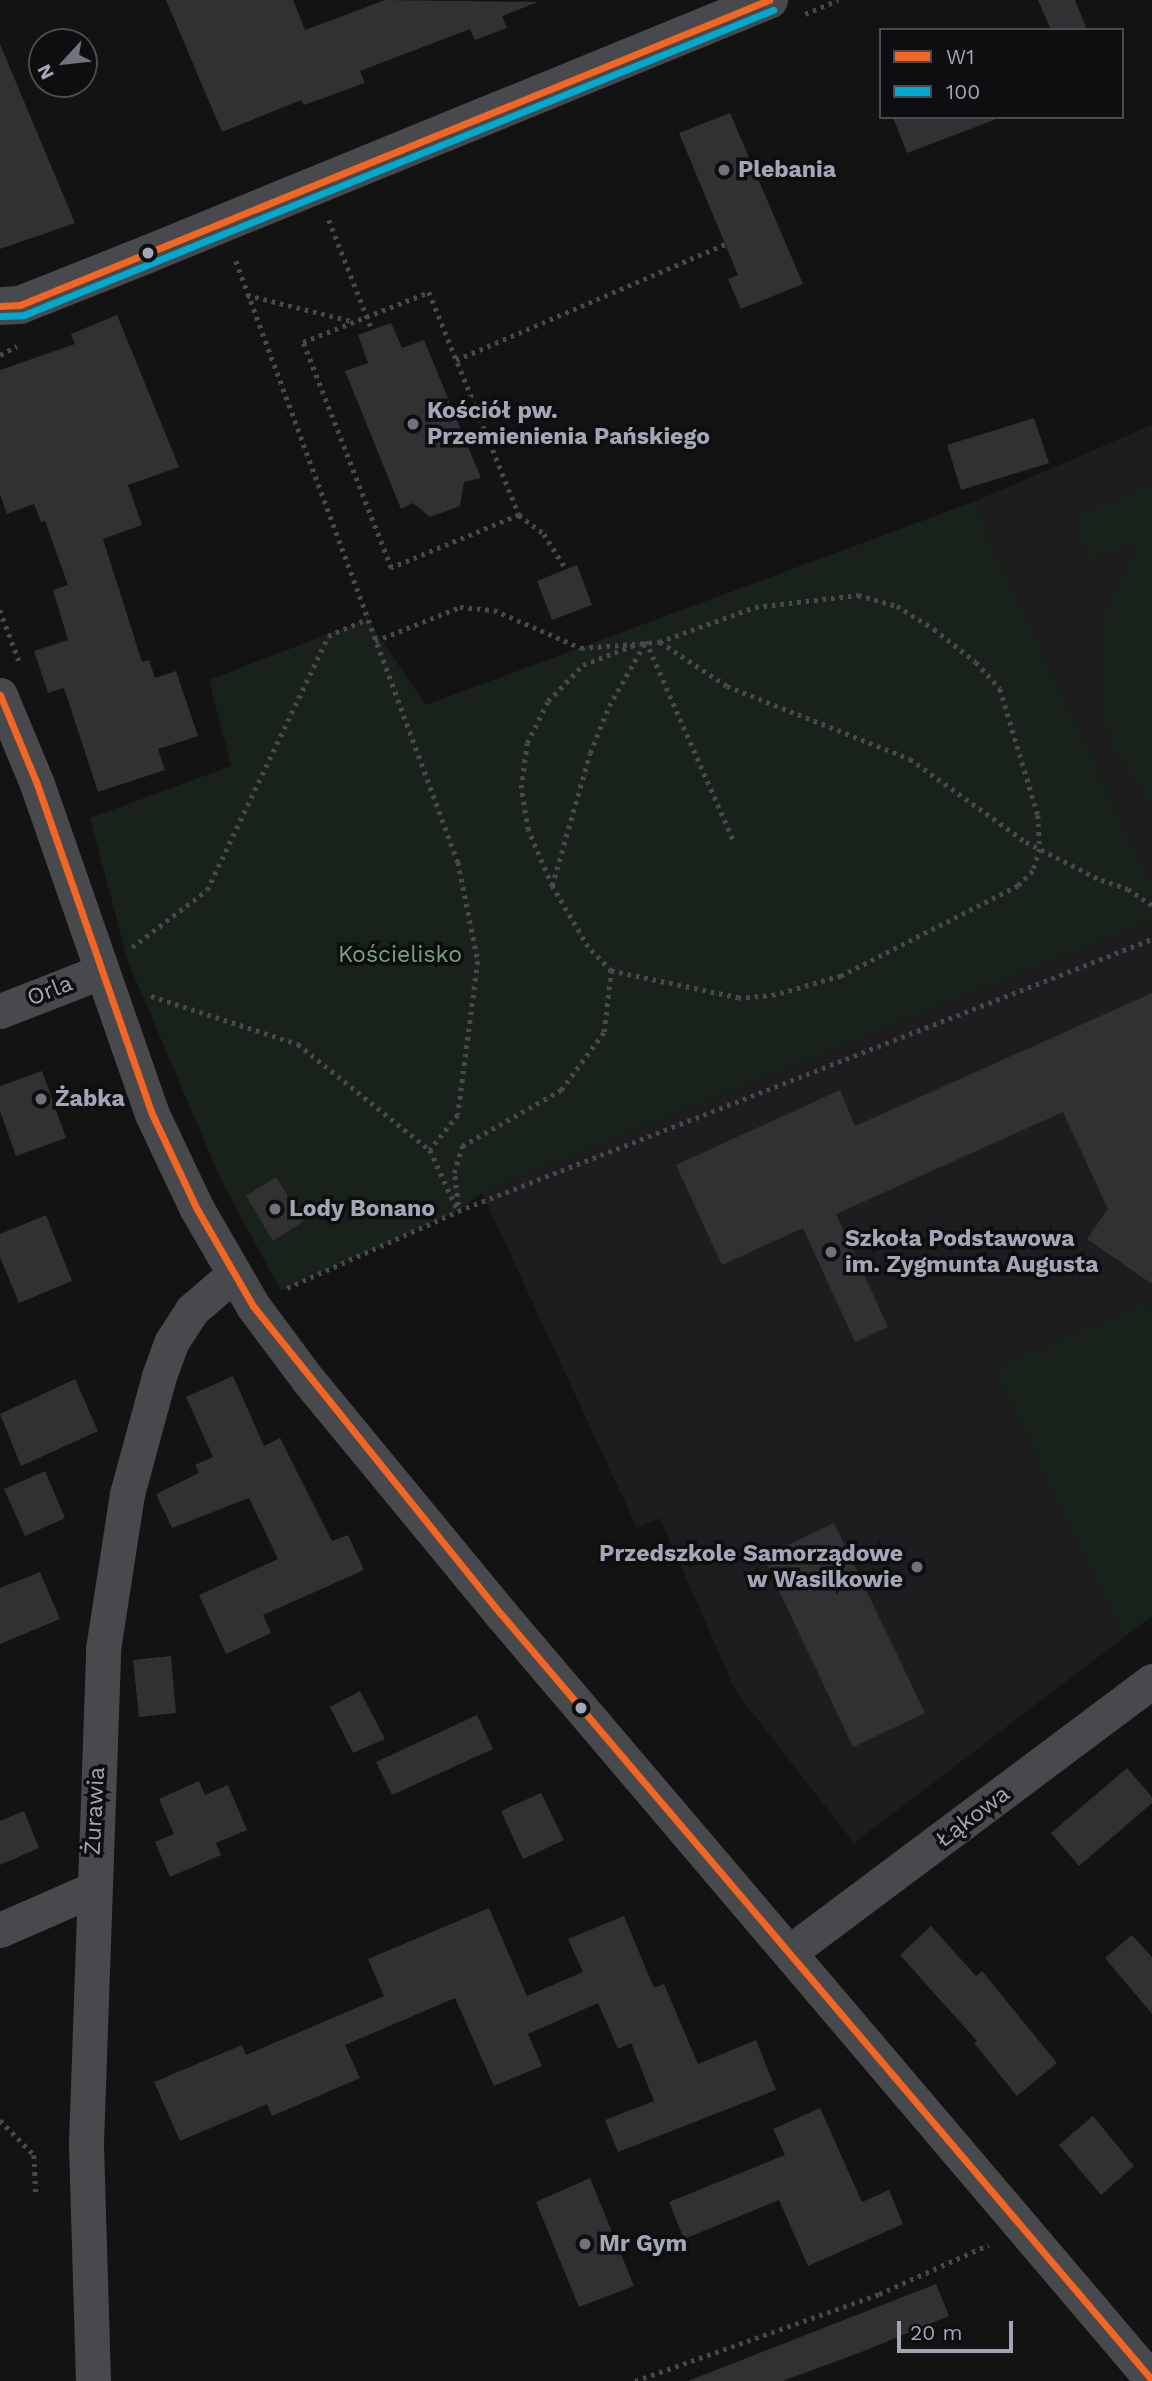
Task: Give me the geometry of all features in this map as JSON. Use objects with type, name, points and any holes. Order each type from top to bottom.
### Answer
[{"type":"street","points":[[7,311],[769,0]]},
{"type":"street","points":[[0,695],[37,784],[100,972],[171,1157],[234,1274],[317,1392],[501,1614],[792,1951],[1019,2227],[1152,2380]]},
{"type":"street","name":"Orla","points":[[0,1011],[100,972]]},
{"type":"street","name":"Żurawia","points":[[93,2381],[86,2143],[91,1890],[103,1648],[127,1494],[172,1340],[192,1310],[234,1274]]},
{"type":"street","name":"Łąkowa","points":[[792,1951],[1152,1681]]},
{"type":"street","points":[[0,1930],[91,1890]]},
{"type":"path","points":[[328,218],[372,330]]},
{"type":"path","points":[[223,223],[247,295],[458,862],[478,961],[458,1115],[430,1150]]},
{"type":"path","points":[[456,360],[725,244]]},
{"type":"path","points":[[519,515],[391,568],[303,342],[429,292],[519,515],[544,534],[566,569]]},
{"type":"path","points":[[247,295],[352,321]]},
{"type":"path","points":[[646,640],[583,665],[548,701],[527,743],[520,788],[528,830],[552,886],[588,947],[611,971],[739,998],[810,986],[957,920],[1018,886],[1033,871],[1041,849],[1038,815],[1021,747],[1000,689],[955,644],[897,606],[858,595],[792,599],[755,607],[659,642]]},
{"type":"path","points":[[375,641],[460,607],[494,610],[581,648],[646,640],[659,642],[727,686],[910,759],[1041,849],[1101,880],[1128,889],[1152,905]]},
{"type":"path","points":[[131,952],[134,943],[207,890],[328,636],[367,619]]},
{"type":"path","points":[[646,640],[734,841]]},
{"type":"path","points":[[552,886],[590,753],[609,706],[646,640]]},
{"type":"path","points":[[286,1300],[281,1291],[458,1212],[1152,939]]},
{"type":"path","points":[[458,1212],[454,1173],[461,1146],[561,1090],[583,1066],[604,1032],[611,971]]},
{"type":"path","points":[[144,993],[298,1044],[430,1150],[458,1212]]},
{"type":"path","points":[[0,2120],[34,2155],[36,2192]]},
{"type":"path","points":[[635,2381],[879,2294],[976,2251],[1019,2227]]},
{"type":"shaded area","points":[[1152,425],[1152,884],[973,502]]},
{"type":"shaded area","name":"Szkoła Podstawowa im. Zygmunta Augusta","points":[[1152,921],[1152,1616],[854,1843],[736,1692],[660,1518],[637,1528],[482,1193]]},
{"type":"green space","points":[[1152,485],[1152,806],[1117,755],[1104,722],[1100,683],[1099,644],[1107,606],[1140,542],[1089,561],[1074,516]]},
{"type":"green space","name":"Kościelisko","points":[[973,502],[1152,884],[1152,921],[482,1193],[458,1211],[281,1291],[222,1182],[128,962],[90,818],[231,766],[209,680],[367,619],[426,705]]},
{"type":"green space","points":[[1144,1303],[1152,1310],[1152,1616],[1123,1638],[994,1369]]},
{"type":"building","points":[[166,0],[293,0],[305,30],[385,0],[538,2],[502,16],[507,28],[475,40],[470,29],[360,71],[365,83],[304,105],[301,100],[222,132]]},
{"type":"building","points":[[1038,0],[1075,0],[1086,28],[1050,28]]},
{"type":"building","points":[[0,44],[75,223],[0,249]]},
{"type":"building","points":[[730,113],[803,284],[741,309],[728,279],[738,275],[679,133]]},
{"type":"building","points":[[894,119],[994,119],[994,120],[907,153]]},
{"type":"building","points":[[117,315],[179,467],[128,485],[142,525],[103,539],[142,662],[149,660],[155,678],[176,671],[198,736],[158,749],[165,770],[98,792],[64,688],[48,693],[34,651],[68,640],[53,590],[68,585],[45,521],[41,522],[34,504],[7,514],[0,494],[0,370],[75,344],[71,334]]},
{"type":"building","name":"Kościół pw. Przemienienia Pańskiego","points":[[391,323],[402,348],[424,340],[481,478],[464,482],[460,506],[430,517],[413,503],[401,509],[345,371],[368,363],[358,335]]},
{"type":"building","points":[[1034,418],[1049,463],[961,490],[947,445]]},
{"type":"building","points":[[577,565],[592,605],[552,620],[537,581]]},
{"type":"building","points":[[1152,993],[1152,1284],[1087,1239],[1108,1209],[1063,1112],[836,1214],[888,1327],[855,1342],[803,1228],[722,1265],[676,1165],[840,1090],[855,1126]]},
{"type":"building","points":[[42,1071],[66,1138],[16,1156],[0,1111],[0,1086]]},
{"type":"building","name":"Lody Bonano","points":[[276,1177],[304,1221],[273,1241],[246,1196]]},
{"type":"building","points":[[46,1215],[72,1281],[19,1303],[0,1257],[0,1234]]},
{"type":"building","points":[[233,1376],[264,1446],[280,1438],[332,1541],[348,1535],[364,1570],[263,1615],[271,1633],[226,1654],[199,1595],[278,1559],[249,1498],[172,1528],[156,1494],[199,1473],[195,1465],[213,1457],[186,1397]]},
{"type":"building","points":[[75,1379],[98,1431],[21,1466],[0,1414]]},
{"type":"building","points":[[45,1471],[65,1518],[25,1536],[4,1489]]},
{"type":"building","points":[[834,1523],[925,1713],[853,1747],[763,1557]]},
{"type":"building","points":[[40,1572],[60,1619],[0,1644],[0,1588]]},
{"type":"building","points":[[171,1656],[176,1713],[139,1717],[133,1660]]},
{"type":"building","points":[[360,1691],[385,1739],[353,1753],[330,1707]]},
{"type":"building","points":[[477,1715],[493,1749],[392,1795],[376,1762]]},
{"type":"building","points":[[1127,1768],[1152,1797],[1152,1803],[1079,1866],[1051,1833]]},
{"type":"building","points":[[199,1781],[205,1795],[228,1785],[247,1830],[216,1843],[221,1855],[170,1877],[155,1842],[174,1834],[159,1799]]},
{"type":"building","points":[[541,1793],[564,1840],[523,1859],[501,1811]]},
{"type":"building","points":[[24,1811],[39,1848],[0,1865],[0,1821]]},
{"type":"building","points":[[489,1908],[527,1996],[583,1972],[568,1939],[624,1916],[654,1988],[664,1984],[698,2064],[756,2040],[776,2090],[618,2152],[605,2120],[654,2101],[631,2043],[618,2049],[598,2003],[528,2034],[542,2066],[494,2086],[455,1998],[345,2045],[360,2078],[272,2116],[267,2104],[180,2141],[154,2082],[242,2045],[246,2055],[384,1996],[368,1959]]},
{"type":"building","points":[[931,1926],[976,1976],[982,1971],[1057,2063],[1017,2096],[974,2043],[977,2041],[900,1955]]},
{"type":"building","points":[[1132,1935],[1152,1957],[1152,2014],[1105,1958]]},
{"type":"building","points":[[820,2108],[862,2202],[889,2190],[903,2224],[808,2266],[779,2200],[684,2239],[669,2202],[785,2155],[773,2129]]},
{"type":"building","points":[[1093,2116],[1134,2166],[1101,2195],[1059,2145]]},
{"type":"building","name":"Mr Gym","points":[[590,2178],[634,2286],[579,2307],[536,2202]]},
{"type":"building","points":[[936,2284],[949,2316],[864,2351],[783,2381],[688,2381]]},
{"type":"transit line","name":"W1","points":[[0,306],[20,305],[769,0]]},
{"type":"transit line","name":"100","points":[[1,316],[24,315],[773,10]]},
{"type":"transit line","name":"W1","points":[[0,695],[37,784],[152,1114],[197,1209],[253,1306],[501,1614],[1152,2380]]},
{"type":"place","name":"Plebania","points":[[724,170]]},
{"type":"place","name":"Kościół pw. Przemienienia Pańskiego","points":[[413,424]]},
{"type":"place","name":"Żabka","points":[[41,1099]]},
{"type":"place","name":"Lody Bonano","points":[[275,1209]]},
{"type":"place","name":"Szkoła Podstawowa im. Zygmunta Augusta","points":[[831,1252]]},
{"type":"place","name":"Przedszkole Samorządowe w Wasilkowie","points":[[917,1567]]},
{"type":"place","name":"Mr Gym","points":[[585,2244]]}]
